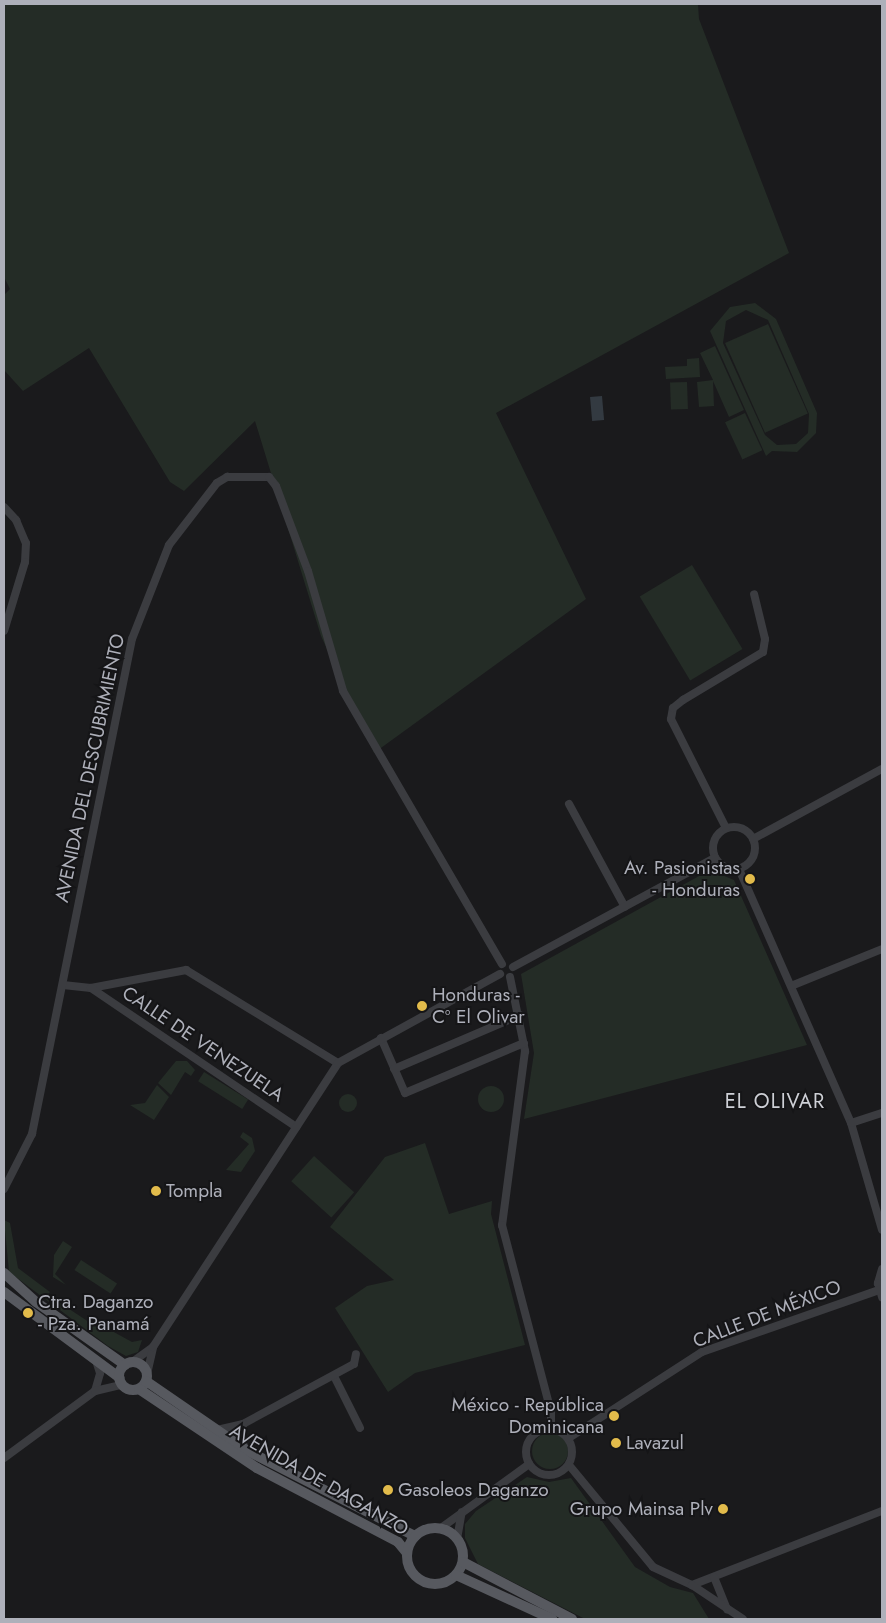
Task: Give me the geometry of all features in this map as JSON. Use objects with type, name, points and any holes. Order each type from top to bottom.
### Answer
[{"type":"main road","points":[[4,1273],[56,1318],[128,1364],[121,1381],[4,1292]]},
{"type":"main road","name":"AVENIDA DE DAGANZO","points":[[128,1364],[141,1364],[147,1377],[212,1430],[246,1450],[415,1536]]},
{"type":"main road","points":[[139,1389],[147,1377]]},
{"type":"main road","name":"AVENIDA DE DAGANZO","points":[[121,1381],[139,1389],[257,1468],[398,1542],[406,1552]]},
{"type":"main road","points":[[441,1528],[457,1539],[463,1562],[456,1575],[438,1584],[418,1579],[407,1562],[406,1552],[415,1536],[427,1529],[441,1528]]},
{"type":"main road","points":[[463,1562],[572,1619]]},
{"type":"main road","points":[[456,1575],[552,1619]]},
{"type":"street","name":"AVENIDA DEL DESCUBRIMIENTO","points":[[4,1189],[32,1134],[63,985],[119,689],[145,599],[169,545],[217,483],[246,475],[269,478],[276,486],[308,571],[343,691],[502,964]]},
{"type":"street","points":[[4,507],[16,520],[26,543],[25,562],[4,631]]},
{"type":"street","points":[[726,828],[671,719],[673,708],[683,700],[763,652],[765,638],[754,594]]},
{"type":"street","points":[[753,839],[882,769]]},
{"type":"street","points":[[569,804],[625,907]]},
{"type":"street","points":[[726,828],[739,828],[753,839],[753,857],[739,869],[725,868],[715,858],[716,837],[726,828]]},
{"type":"street","points":[[500,974],[502,964],[513,967],[715,858]]},
{"type":"street","points":[[739,869],[851,1123],[882,1230]]},
{"type":"street","points":[[791,986],[882,949]]},
{"type":"street","points":[[513,967],[510,978],[520,1015],[524,1043],[502,1225],[551,1412],[551,1428]]},
{"type":"street","points":[[63,985],[91,988],[186,970],[338,1063]]},
{"type":"street","points":[[500,974],[510,978]]},
{"type":"street","points":[[147,1377],[153,1347],[338,1063],[500,974]]},
{"type":"street","name":"CALLE DE VENEZUELA","points":[[91,988],[296,1127]]},
{"type":"street","points":[[394,1070],[520,1015]]},
{"type":"street","points":[[381,1038],[405,1093],[524,1043]]},
{"type":"street","points":[[851,1123],[882,1113]]},
{"type":"street","points":[[880,1293],[882,1269]]},
{"type":"street","name":"CALLE DE MÉXICO","points":[[569,1438],[702,1352],[880,1293]]},
{"type":"street","points":[[128,1364],[153,1347]]},
{"type":"street","points":[[212,1430],[243,1424],[334,1376],[354,1364],[356,1354]]},
{"type":"street","points":[[95,1391],[100,1374],[96,1361]]},
{"type":"street","points":[[334,1376],[360,1428]]},
{"type":"street","points":[[4,1458],[95,1391],[121,1381]]},
{"type":"street","points":[[243,1424],[240,1435],[246,1450]]},
{"type":"street","points":[[551,1428],[569,1438],[573,1451],[569,1465],[549,1475],[529,1464],[526,1450],[530,1437],[551,1428]]},
{"type":"street","points":[[441,1528],[529,1464]]},
{"type":"street","points":[[569,1465],[653,1568],[692,1585],[728,1611],[743,1619]]},
{"type":"street","points":[[692,1585],[882,1511]]},
{"type":"street","points":[[457,1539],[462,1512]]},
{"type":"street","points":[[714,1577],[728,1611]]},
{"type":"shaded area","points":[[4,4],[698,4],[699,19],[789,253],[496,413],[586,599],[374,753],[321,636],[255,421],[184,491],[170,482],[89,348],[23,391],[4,370],[4,295],[10,289],[4,277]]},
{"type":"shaded area","points":[[755,303],[776,319],[817,413],[816,433],[797,452],[772,451],[766,456],[710,331],[730,307]],"holes":[[[746,310],[768,320],[809,414],[808,433],[796,444],[777,445],[765,435],[723,343],[726,321]]]},
{"type":"shaded area","points":[[768,324],[808,414],[765,433],[725,343]]},
{"type":"shaded area","points":[[715,346],[744,410],[729,417],[713,381],[714,406],[699,407],[697,382],[713,380],[700,353]]},
{"type":"shaded area","points":[[699,358],[700,377],[666,379],[665,367],[687,366],[687,359]]},
{"type":"shaded area","points":[[687,382],[688,409],[671,410],[670,383]]},
{"type":"shaded area","points":[[602,396],[604,420],[592,421],[590,397]]},
{"type":"shaded area","points":[[745,413],[762,450],[742,459],[725,422]]},
{"type":"shaded area","points":[[692,565],[742,649],[690,680],[640,596]]},
{"type":"shaded area","points":[[710,870],[734,880],[807,1045],[524,1119],[534,1053],[521,974]]},
{"type":"shaded area","points":[[176,1061],[187,1061],[195,1070],[191,1076],[185,1072],[171,1095],[158,1083]]},
{"type":"shaded area","points":[[204,1072],[248,1100],[242,1109],[198,1081]]},
{"type":"shaded area","points":[[157,1085],[169,1097],[154,1120],[130,1105],[145,1103]]},
{"type":"shaded area","points":[[491,1086],[500,1090],[504,1099],[500,1108],[491,1112],[482,1108],[478,1099],[482,1090]]},
{"type":"shaded area","points":[[344,1094],[352,1094],[357,1099],[355,1110],[344,1112],[339,1107],[339,1099]]},
{"type":"shaded area","points":[[243,1132],[252,1138],[255,1151],[241,1172],[226,1170],[249,1144],[240,1137]]},
{"type":"shaded area","points":[[425,1143],[449,1214],[492,1201],[491,1214],[525,1345],[415,1373],[388,1392],[335,1308],[367,1286],[394,1280],[330,1227],[385,1157]]},
{"type":"shaded area","points":[[314,1156],[354,1192],[331,1217],[291,1181]]},
{"type":"shaded area","points":[[4,1220],[10,1223],[18,1268],[50,1292],[48,1295],[98,1328],[101,1325],[132,1342],[142,1340],[138,1352],[126,1356],[108,1346],[9,1272]]},
{"type":"shaded area","points":[[63,1241],[72,1247],[55,1274],[66,1285],[53,1277],[54,1255]]},
{"type":"shaded area","points":[[81,1260],[117,1283],[111,1293],[74,1270]]},
{"type":"shaded area","points":[[550,1433],[562,1439],[568,1451],[562,1463],[550,1469],[538,1463],[532,1451],[538,1439]]},
{"type":"shaded area","points":[[527,1477],[549,1482],[571,1478],[635,1567],[670,1587],[693,1593],[709,1619],[585,1619],[478,1564],[465,1538],[465,1524],[476,1511]]},
{"type":"place","name":"Av. Pasionistas - Honduras","points":[[750,879]]},
{"type":"place","name":"Honduras - Cº El Olivar","points":[[422,1006]]},
{"type":"place","name":"Tompla","points":[[156,1191]]},
{"type":"place","name":"Ctra. Daganzo - Pza. Panamá","points":[[28,1313]]},
{"type":"place","name":"México - República Dominicana","points":[[614,1416]]},
{"type":"place","name":"Lavazul","points":[[616,1443]]},
{"type":"place","name":"Gasoleos Daganzo","points":[[388,1490]]},
{"type":"place","name":"Grupo Mainsa Plv","points":[[723,1509]]},
{"type":"district","name":"EL OLIVAR","points":[[775,1101]]}]
